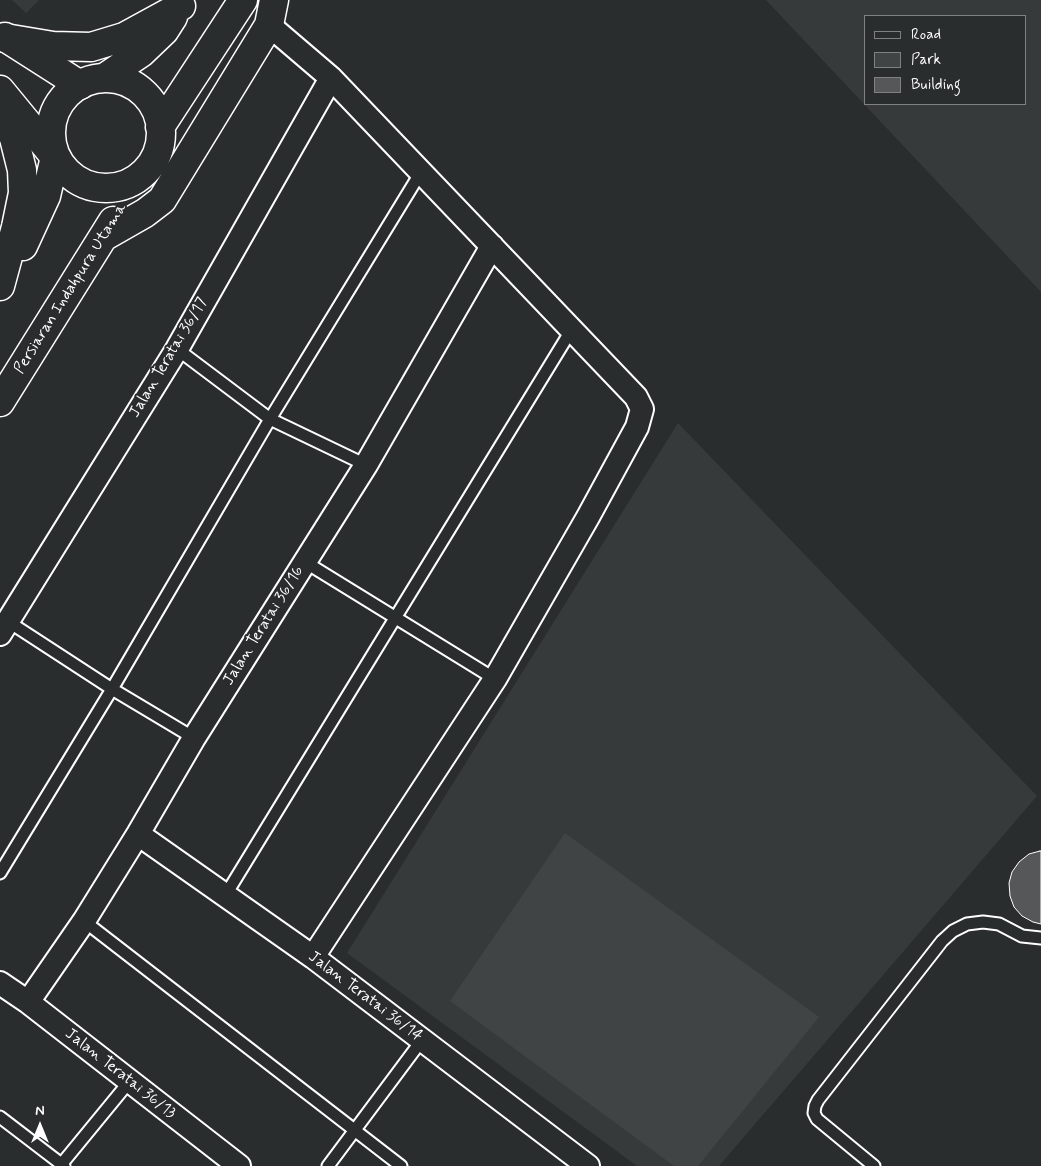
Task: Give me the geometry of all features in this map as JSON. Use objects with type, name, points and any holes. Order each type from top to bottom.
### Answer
[{"type":"main road","points":[[160,126],[243,0]]},
{"type":"main road","points":[[3,35],[53,46],[91,47],[124,37],[183,3]]},
{"type":"main road","points":[[0,286],[18,256],[46,196],[55,157],[50,130],[55,111],[65,96],[141,53],[164,31],[183,3]]},
{"type":"main road","points":[[103,236],[146,213],[162,200],[272,12]]},
{"type":"main road","points":[[0,90],[65,170],[78,181],[94,187],[110,188],[127,184],[142,175],[153,162],[160,145],[160,126],[156,111],[147,97],[135,86],[120,80],[92,81],[3,35]]},
{"type":"main road","points":[[0,110],[14,138],[22,170],[23,193],[0,286]]},
{"type":"main road","name":"Persiaran Indahpura Utama","points":[[0,402],[142,175]]},
{"type":"street","points":[[272,12],[331,78],[636,396],[642,410],[637,427],[593,509],[495,680],[313,957]]},
{"type":"street","name":"Jalan Teratai 36/17","points":[[4,628],[177,349],[331,78]]},
{"type":"street","name":"Jalan Teratai 36/16","points":[[28,1002],[84,921],[194,738],[366,465],[492,246]]},
{"type":"street","name":"Jalan Teratai 36/14","points":[[138,834],[313,957],[588,1166]]},
{"type":"street","name":"Jalan Teratai 36/13","points":[[0,983],[28,1002],[239,1166]]},
{"type":"lane","points":[[0,873],[112,689],[270,419],[421,172]]},
{"type":"lane","points":[[225,896],[572,329]]},
{"type":"lane","points":[[177,349],[270,419],[366,465]]},
{"type":"lane","points":[[305,562],[495,680]]},
{"type":"lane","points":[[4,628],[194,738]]},
{"type":"lane","points":[[84,921],[401,1166]]},
{"type":"lane","points":[[874,1166],[817,1119],[814,1113],[818,1100],[942,941],[953,931],[967,924],[983,922],[999,924],[1022,936],[1041,938]]},
{"type":"lane","points":[[328,1166],[422,1040]]},
{"type":"lane","points":[[0,1117],[62,1165],[129,1082]]},
{"type":"shaded area","points":[[12,0],[39,0],[26,13]]},
{"type":"shaded area","points":[[766,0],[1041,0],[1041,292],[865,105],[1026,105],[1026,15],[864,15],[864,104]]},
{"type":"shaded area","points":[[678,423],[1037,796],[719,1166],[637,1166],[347,953]]},
{"type":"green space","points":[[565,833],[819,1017],[698,1166],[674,1166],[450,1001]]},
{"type":"building","points":[[1041,851],[1041,924],[1022,916],[1014,907],[1010,896],[1009,883],[1012,872],[1019,862],[1029,854]]}]
